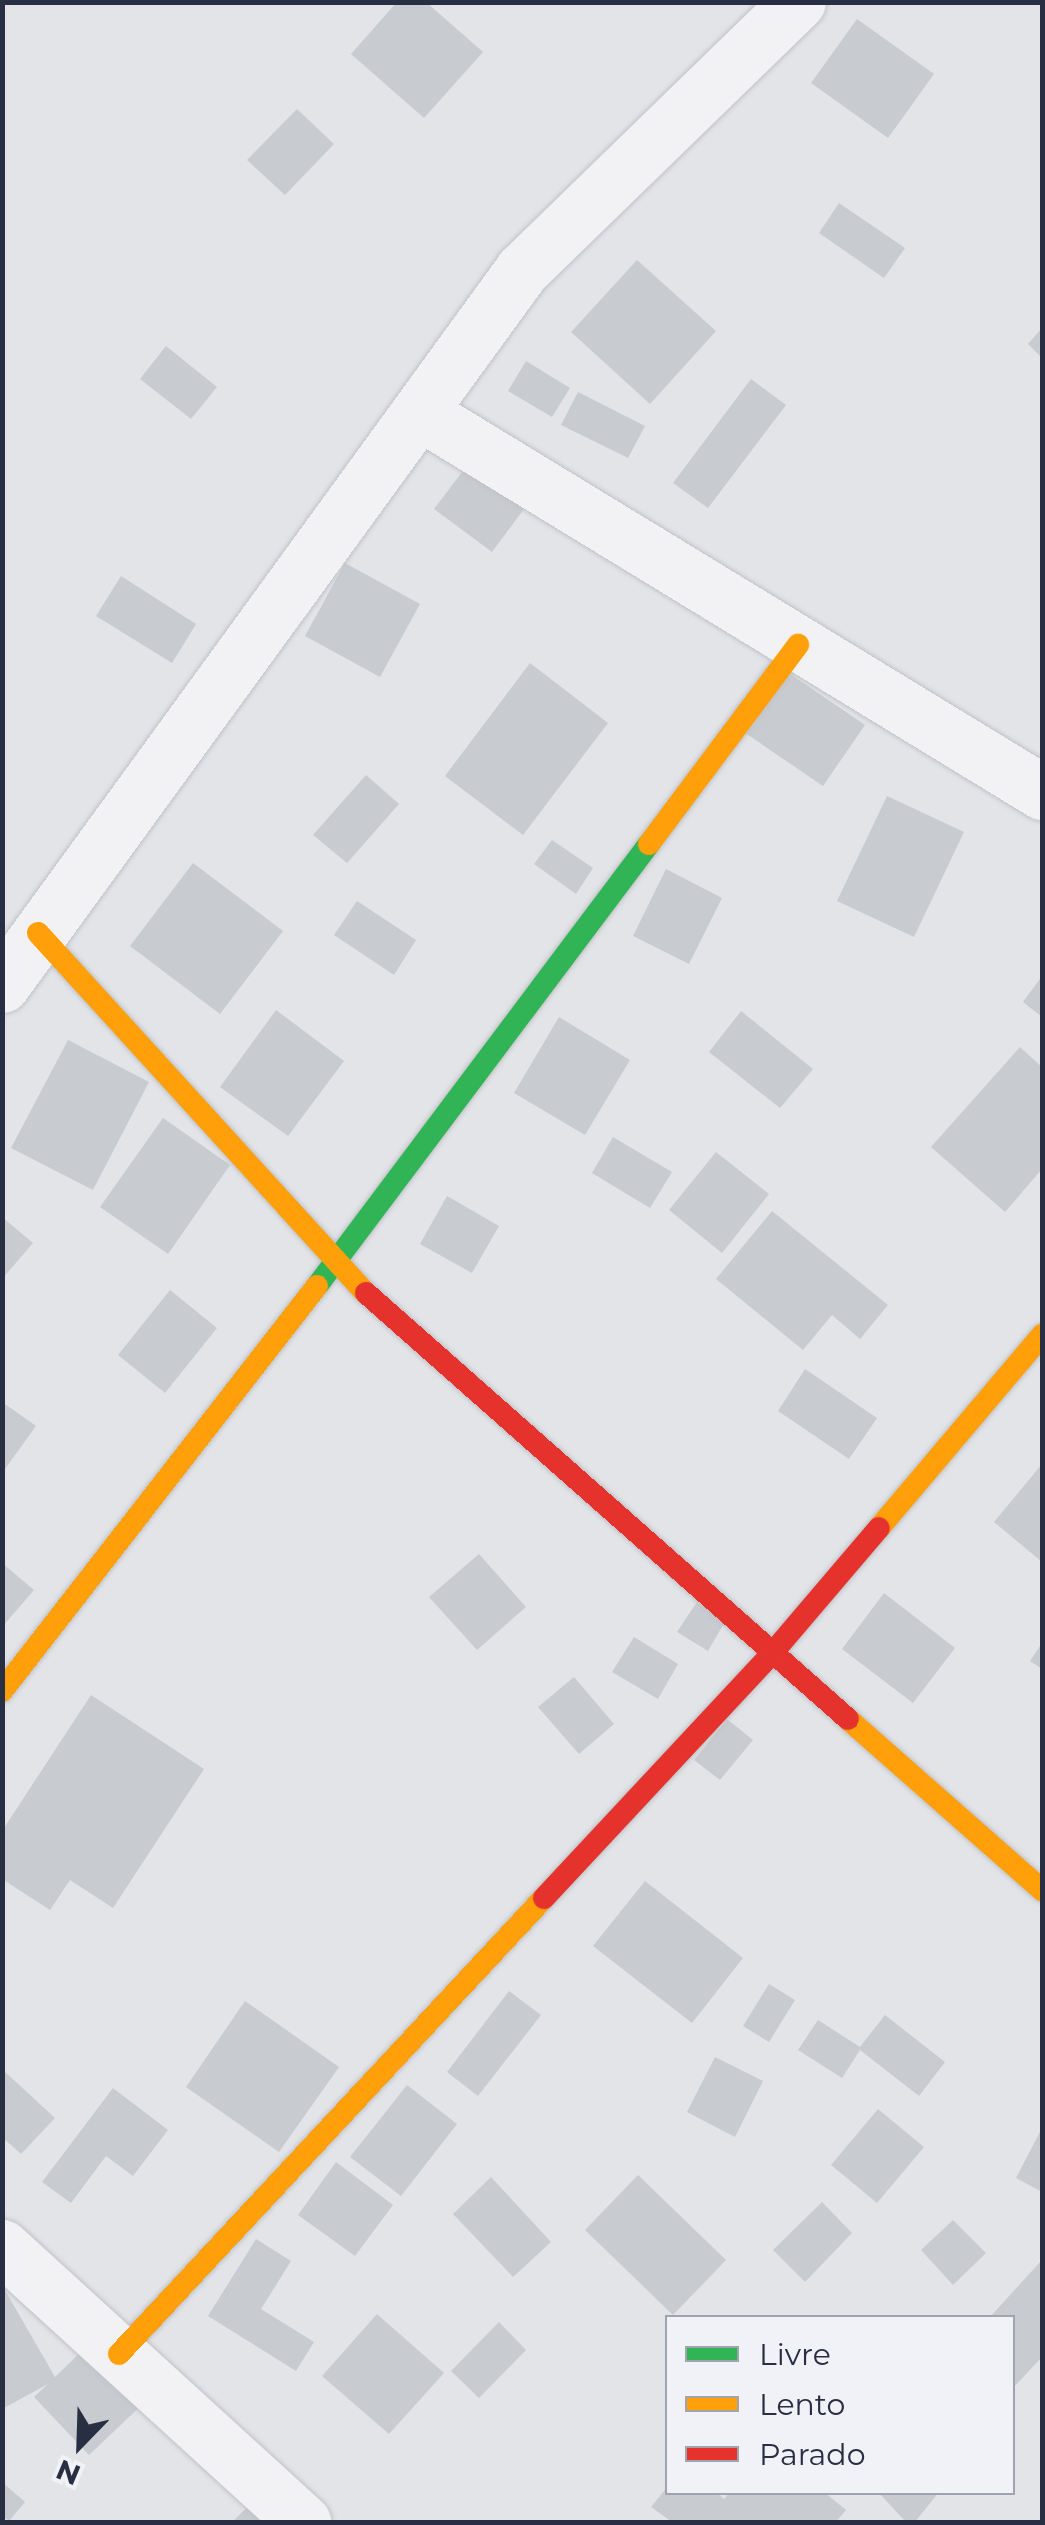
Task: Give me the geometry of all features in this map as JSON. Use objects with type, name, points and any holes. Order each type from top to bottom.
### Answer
[{"type":"street","points":[[2,984],[522,270],[798,2]]},
{"type":"street","points":[[418,412],[1042,792]]},
{"type":"street","points":[[2,1691],[334,1264],[798,645]]},
{"type":"street","points":[[38,933],[334,1264],[1042,1890]]},
{"type":"street","points":[[119,2354],[775,1650],[1042,1335]]},
{"type":"street","points":[[2,2247],[303,2522]]},
{"type":"building","points":[[397,2],[426,2],[483,52],[424,118],[351,54]]},
{"type":"building","points":[[857,19],[934,74],[888,138],[811,83]]},
{"type":"building","points":[[297,109],[334,144],[285,195],[247,160]]},
{"type":"building","points":[[839,203],[905,248],[884,278],[819,233]]},
{"type":"building","points":[[637,260],[716,331],[650,404],[571,332]]},
{"type":"building","points":[[1042,328],[1042,358],[1028,344]]},
{"type":"building","points":[[166,346],[217,387],[191,419],[140,379]]},
{"type":"building","points":[[526,361],[570,388],[552,417],[508,391]]},
{"type":"building","points":[[751,379],[786,405],[708,508],[673,483]]},
{"type":"building","points":[[578,392],[645,426],[628,458],[561,425]]},
{"type":"building","points":[[472,459],[530,501],[492,552],[434,509]]},
{"type":"building","points":[[345,563],[420,604],[380,677],[305,636]]},
{"type":"building","points":[[121,576],[196,624],[172,663],[96,616]]},
{"type":"building","points":[[530,663],[608,723],[523,835],[445,776]]},
{"type":"building","points":[[774,663],[865,725],[823,786],[732,724]]},
{"type":"building","points":[[366,775],[399,804],[347,863],[313,835]]},
{"type":"building","points":[[887,796],[964,832],[914,937],[837,901]]},
{"type":"building","points":[[552,840],[593,868],[576,894],[534,864]]},
{"type":"building","points":[[193,863],[283,931],[220,1014],[130,946]]},
{"type":"building","points":[[666,869],[722,898],[689,964],[633,936]]},
{"type":"building","points":[[357,901],[416,940],[394,975],[334,935]]},
{"type":"building","points":[[1042,976],[1042,1017],[1023,1002]]},
{"type":"building","points":[[276,1010],[344,1061],[288,1136],[220,1087]]},
{"type":"building","points":[[741,1011],[813,1069],[780,1108],[709,1052]]},
{"type":"building","points":[[559,1017],[630,1060],[585,1135],[514,1093]]},
{"type":"building","points":[[68,1040],[149,1082],[93,1190],[11,1148]]},
{"type":"building","points":[[1020,1047],[1042,1067],[1042,1169],[1005,1212],[931,1147]]},
{"type":"building","points":[[163,1118],[230,1165],[168,1254],[100,1207]]},
{"type":"building","points":[[613,1137],[672,1172],[650,1208],[592,1173]]},
{"type":"building","points":[[716,1152],[769,1194],[722,1253],[669,1210]]},
{"type":"building","points":[[447,1196],[499,1226],[472,1273],[420,1244]]},
{"type":"building","points":[[772,1211],[888,1305],[860,1339],[832,1315],[803,1350],[716,1279]]},
{"type":"building","points":[[2,1217],[33,1243],[2,1279]]},
{"type":"building","points":[[170,1290],[217,1328],[165,1393],[118,1355]]},
{"type":"building","points":[[805,1369],[877,1418],[849,1459],[778,1411]]},
{"type":"building","points":[[2,1402],[36,1426],[2,1473]]},
{"type":"building","points":[[1042,1464],[1042,1562],[994,1522]]},
{"type":"building","points":[[479,1554],[526,1607],[477,1650],[429,1597]]},
{"type":"building","points":[[2,1563],[34,1590],[2,1627]]},
{"type":"building","points":[[884,1593],[955,1648],[913,1703],[842,1649]]},
{"type":"building","points":[[697,1602],[726,1620],[708,1651],[677,1632]]},
{"type":"building","points":[[634,1637],[678,1664],[658,1699],[612,1672]]},
{"type":"building","points":[[1042,1643],[1042,1669],[1030,1661]]},
{"type":"building","points":[[574,1677],[614,1724],[579,1754],[538,1707]]},
{"type":"building","points":[[91,1695],[204,1769],[113,1908],[70,1880],[50,1910],[2,1879],[2,1831]]},
{"type":"building","points":[[727,1719],[753,1740],[720,1780],[694,1760]]},
{"type":"building","points":[[645,1881],[743,1958],[692,2023],[593,1946]]},
{"type":"building","points":[[769,1984],[795,2000],[769,2042],[743,2026]]},
{"type":"building","points":[[509,1991],[541,2015],[478,2096],[447,2072]]},
{"type":"building","points":[[245,2001],[339,2067],[279,2152],[186,2087]]},
{"type":"building","points":[[885,2015],[945,2062],[919,2096],[860,2050],[842,2078],[798,2050],[818,2020],[860,2047]]},
{"type":"building","points":[[715,2057],[763,2081],[735,2137],[687,2112]]},
{"type":"building","points":[[2,2069],[55,2118],[21,2154],[2,2137]]},
{"type":"building","points":[[407,2085],[457,2124],[401,2196],[350,2157]]},
{"type":"building","points":[[113,2088],[168,2130],[133,2176],[106,2156],[71,2203],[42,2182]]},
{"type":"building","points":[[878,2109],[924,2147],[877,2203],[831,2165]]},
{"type":"building","points":[[1042,2128],[1042,2192],[1016,2178]]},
{"type":"building","points":[[336,2162],[393,2205],[355,2256],[298,2215]]},
{"type":"building","points":[[638,2175],[726,2260],[673,2315],[585,2230]]},
{"type":"building","points":[[491,2177],[551,2242],[513,2277],[453,2214]]},
{"type":"building","points":[[822,2202],[852,2233],[805,2282],[773,2250]]},
{"type":"building","points":[[953,2220],[986,2253],[953,2285],[921,2250]]},
{"type":"building","points":[[256,2239],[291,2261],[261,2309],[314,2342],[296,2371],[208,2316]]},
{"type":"building","points":[[1042,2260],[1042,2357],[1015,2386],[1015,2315],[992,2315]]},
{"type":"building","points":[[2,2285],[55,2377],[111,2323],[167,2381],[89,2455],[34,2397],[48,2384],[2,2409]]},
{"type":"building","points":[[377,2314],[444,2373],[389,2434],[322,2376]]},
{"type":"building","points":[[499,2322],[526,2350],[479,2398],[451,2371]]},
{"type":"building","points":[[2,2482],[25,2502],[9,2521],[2,2516]]},
{"type":"building","points":[[268,2487],[304,2522],[232,2522]]},
{"type":"building","points":[[665,2490],[665,2495],[719,2495],[724,2499],[727,2495],[828,2495],[846,2510],[836,2522],[672,2522],[651,2507]]},
{"type":"building","points":[[881,2495],[937,2495],[915,2522],[906,2522]]},
{"type":"traffic: fast","points":[[317,1286],[649,844]]},
{"type":"traffic: slow","points":[[649,844],[798,645]]},
{"type":"traffic: slow","points":[[38,933],[366,1293]]},
{"type":"traffic: slow","points":[[2,1691],[317,1286]]},
{"type":"traffic: slow","points":[[879,1528],[1042,1335]]},
{"type":"traffic: slow","points":[[848,1719],[1042,1890]]},
{"type":"traffic: slow","points":[[119,2354],[544,1898]]},
{"type":"traffic: jam","points":[[366,1293],[848,1719]]},
{"type":"traffic: jam","points":[[544,1898],[775,1650],[879,1528]]}]
